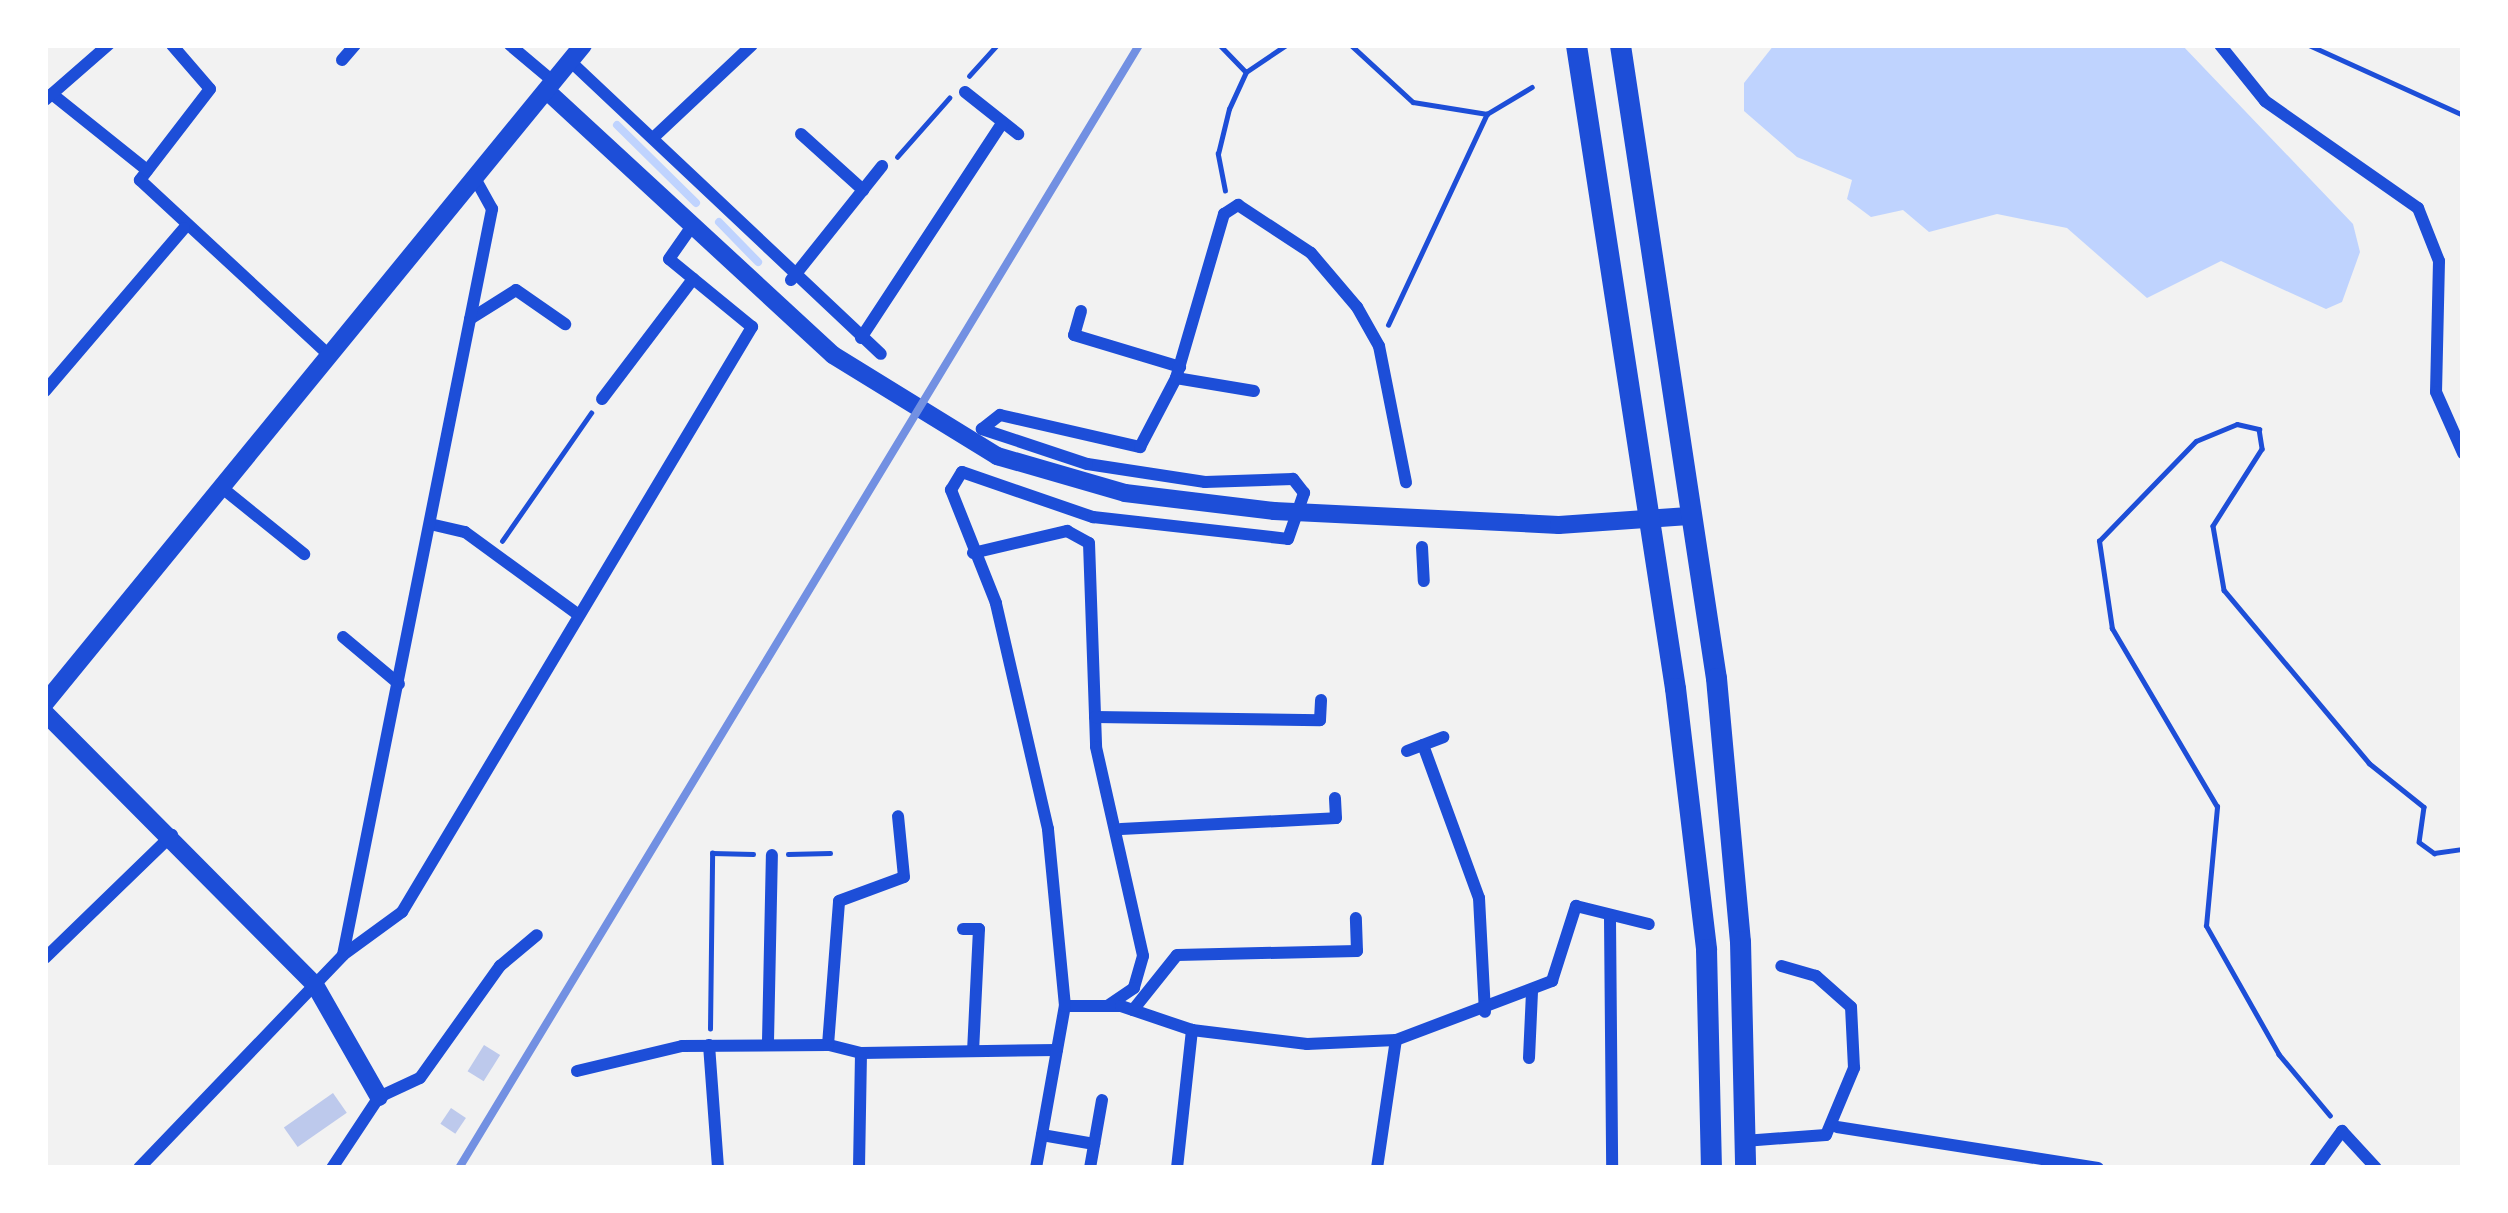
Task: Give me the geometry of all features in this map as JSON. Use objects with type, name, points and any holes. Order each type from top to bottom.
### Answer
[{"type":"highway","points":[[1576,45],[1706,950],[1712,1168]]},
{"type":"highway","points":[[1620,45],[1689,516],[1740,941],[1745,1168]]},
{"type":"main road","points":[[45,703],[575,51]]},
{"type":"main road","points":[[550,86],[691,227],[833,355],[997,456],[1125,494],[1304,513],[1689,516]]},
{"type":"main road","points":[[45,713],[172,835],[315,985],[380,1097]]},
{"type":"street","points":[[108,45],[49,97],[147,170]]},
{"type":"street","points":[[172,45],[210,89],[140,180],[184,228],[329,355]]},
{"type":"street","points":[[342,60],[355,45]]},
{"type":"street","points":[[510,45],[550,86]]},
{"type":"street","points":[[653,138],[752,45]]},
{"type":"street","points":[[2220,45],[2265,101],[2418,208],[2439,262],[2436,392],[2463,453]]},
{"type":"street","points":[[575,51],[791,280],[881,354]]},
{"type":"street","points":[[965,92],[1018,134]]},
{"type":"street","points":[[861,338],[1003,122]]},
{"type":"street","points":[[801,134],[863,190]]},
{"type":"street","points":[[791,280],[882,166]]},
{"type":"street","points":[[344,956],[492,209],[475,178]]},
{"type":"street","points":[[1036,1168],[1065,1006],[1041,774],[973,553],[950,502],[982,429],[1000,415],[1140,448],[1178,372],[1229,207],[1259,210],[1311,254],[1379,346],[1406,482]]},
{"type":"street","points":[[140,1168],[344,956],[402,912],[752,327],[669,259],[691,227]]},
{"type":"street","points":[[45,391],[184,228]]},
{"type":"street","points":[[602,399],[693,279]]},
{"type":"street","points":[[470,319],[516,290],[565,324]]},
{"type":"street","points":[[1081,311],[1074,335],[1178,372],[1254,391]]},
{"type":"street","points":[[962,472],[1093,517],[1206,531],[1288,539],[1304,513],[1293,479],[1148,476],[982,429]]},
{"type":"street","points":[[220,487],[304,554]]},
{"type":"street","points":[[430,524],[493,552],[579,615]]},
{"type":"street","points":[[973,553],[1084,533],[1095,717],[1121,829],[1142,975],[1107,1006]]},
{"type":"street","points":[[1422,547],[1424,580]]},
{"type":"street","points":[[343,637],[399,684]]},
{"type":"street","points":[[1095,717],[1320,720],[1322,700]]},
{"type":"street","points":[[1407,751],[1443,737]]},
{"type":"street","points":[[1423,745],[1479,898],[1484,1012]]},
{"type":"street","points":[[1121,829],[1336,818],[1335,798]]},
{"type":"street","points":[[827,1046],[839,901],[904,877],[898,816]]},
{"type":"street","points":[[45,958],[172,835]]},
{"type":"street","points":[[768,1041],[772,855]]},
{"type":"street","points":[[1065,1006],[1133,1010],[1192,1030],[1396,1040],[1484,1012],[1552,981],[1576,906],[1610,919],[1649,924]]},
{"type":"street","points":[[1133,1010],[1177,955],[1357,951],[1356,917]]},
{"type":"street","points":[[1610,919],[1612,1168]]},
{"type":"street","points":[[963,929],[979,929],[973,1052]]},
{"type":"street","points":[[332,1168],[380,1097],[420,1078],[500,966],[537,935]]},
{"type":"street","points":[[1781,965],[1816,976],[1851,1007],[1856,1047],[1837,1127]]},
{"type":"street","points":[[1528,1058],[1532,991]]},
{"type":"street","points":[[1177,1168],[1192,1030]]},
{"type":"street","points":[[1377,1168],[1396,1040]]},
{"type":"street","points":[[577,1071],[710,1045],[768,1041],[861,1053],[1057,1050]]},
{"type":"street","points":[[710,1045],[718,1168]]},
{"type":"street","points":[[859,1168],[861,1053]]},
{"type":"street","points":[[1090,1168],[1102,1100]]},
{"type":"street","points":[[1744,1141],[1837,1127],[2098,1168]]},
{"type":"street","points":[[2315,1168],[2342,1131],[2376,1168]]},
{"type":"street","points":[[1042,1136],[1094,1144]]},
{"type":"path","points":[[882,166],[997,45]]},
{"type":"path","points":[[1220,45],[1246,72]]},
{"type":"path","points":[[1229,207],[1220,131],[1246,72],[1286,45]]},
{"type":"path","points":[[1351,45],[1413,103],[1487,114]]},
{"type":"path","points":[[2308,45],[2463,115]]},
{"type":"path","points":[[1379,346],[1487,114],[1532,87]]},
{"type":"path","points":[[493,552],[602,399]]},
{"type":"path","points":[[2342,1131],[2279,1055],[2206,926],[2217,807],[2112,629],[2099,541],[2196,441],[2237,424],[2259,429],[2262,449],[2212,526],[2224,590],[2368,763],[2424,807],[2420,842],[2434,853],[2463,848]]},
{"type":"path","points":[[2463,551],[2463,592]]},
{"type":"path","points":[[710,1045],[712,853],[830,854]]},
{"type":"water","points":[[1774,45],[2182,45],[2353,224],[2360,252],[2342,302],[2326,309],[2221,261],[2147,298],[2067,228],[1997,214],[1929,232],[1903,210],[1871,217],[1847,199],[1852,180],[1797,157],[1744,111],[1744,83]]},
{"type":"building","points":[[484,1045],[500,1055],[484,1081],[468,1071]]},
{"type":"building","points":[[333,1093],[347,1113],[298,1147],[284,1127]]},
{"type":"building","points":[[451,1108],[466,1118],[455,1134],[440,1124]]},
{"type":"waterway","points":[[617,125],[696,203]]},
{"type":"waterway","points":[[719,222],[758,262]]},
{"type":"railway","points":[[459,1168],[1139,45]]}]
